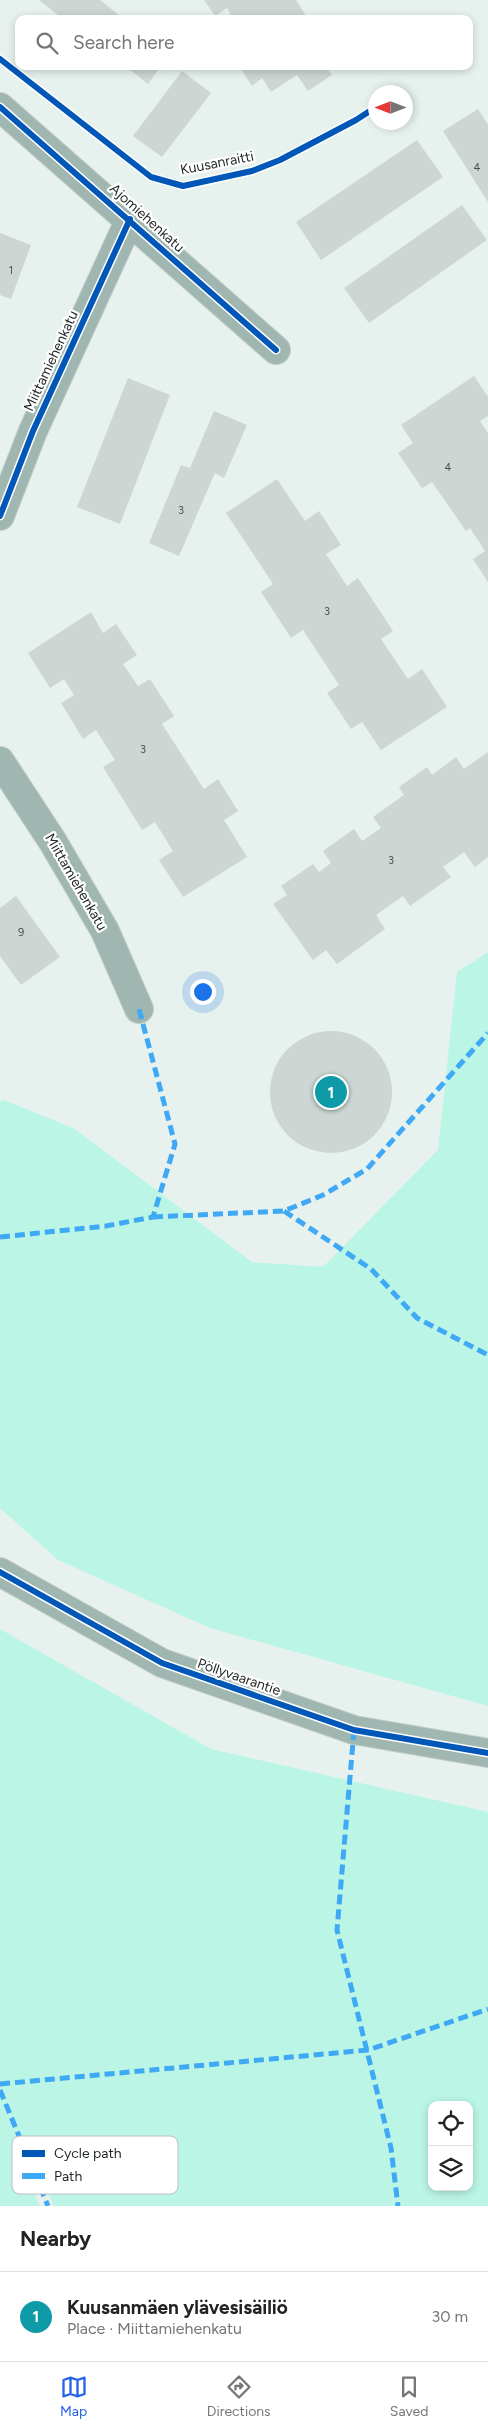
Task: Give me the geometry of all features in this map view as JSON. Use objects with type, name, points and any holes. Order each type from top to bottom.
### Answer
[{"type":"street","name":"Ajomiehenkatu","points":[[0,106],[276,350]]},
{"type":"street","name":"Miittamiehenkatu","points":[[0,516],[33,431],[130,219]]},
{"type":"street","name":"Miittamiehenkatu","points":[[0,761],[53,842],[105,931],[139,1009]]},
{"type":"street","name":"Pöllyvaarantie","points":[[0,1572],[162,1663],[354,1730],[488,1753]]},
{"type":"green space","points":[[488,952],[488,1706],[210,1628],[58,1560],[0,1508],[0,1102],[4,1100],[75,1129],[252,1262],[323,1267],[438,1150],[457,972]]},
{"type":"green space","points":[[0,1629],[211,1749],[488,1812],[488,2206],[54,2206],[48,2194],[178,2194],[178,2136],[12,2136],[12,2194],[34,2194],[40,2206],[0,2206]]},
{"type":"building","points":[[39,0],[100,0],[119,15],[58,15]]},
{"type":"building","points":[[204,0],[296,0],[305,15],[231,15],[227,8],[214,15]]},
{"type":"building","points":[[130,70],[158,70],[148,84]]},
{"type":"building","points":[[242,70],[329,70],[332,75],[308,91],[297,75],[271,92],[262,78],[252,86]]},
{"type":"building","points":[[182,71],[211,93],[162,157],[133,136]]},
{"type":"building","points":[[478,109],[488,125],[488,202],[443,131]]},
{"type":"building","points":[[417,140],[443,177],[321,260],[296,222]]},
{"type":"building","points":[[462,205],[487,240],[369,323],[344,288]]},
{"type":"building","points":[[0,233],[31,245],[11,299],[0,295]]},
{"type":"building","points":[[474,376],[488,397],[488,416],[480,421],[488,433],[488,582],[473,559],[485,551],[470,528],[466,531],[432,482],[422,488],[398,453],[413,443],[401,425]]},
{"type":"building","points":[[128,378],[170,395],[120,524],[77,507]]},
{"type":"building","points":[[214,411],[247,425],[224,478],[215,473],[179,556],[149,543],[181,465],[190,468]]},
{"type":"building","points":[[277,479],[305,521],[319,511],[341,545],[326,554],[347,586],[358,578],[393,631],[381,639],[408,679],[422,669],[447,707],[381,750],[362,722],[351,729],[327,693],[339,685],[303,630],[291,638],[261,592],[273,584],[226,513]]},
{"type":"building","points":[[91,612],[103,633],[116,624],[137,655],[123,664],[138,686],[150,679],[174,716],[162,724],[204,789],[218,779],[238,811],[224,820],[247,857],[183,897],[159,860],[173,851],[155,822],[142,830],[103,767],[115,760],[96,730],[83,739],[61,703],[74,695],[64,679],[50,688],[28,653]]},
{"type":"building","points":[[488,752],[488,857],[475,867],[464,852],[443,867],[451,877],[410,906],[403,896],[376,915],[385,929],[337,964],[326,950],[313,960],[273,904],[287,895],[281,886],[313,864],[319,872],[331,863],[323,851],[354,829],[362,841],[381,828],[373,817],[404,795],[399,787],[427,767],[432,775],[456,757],[464,769]]},
{"type":"building","points":[[16,896],[60,957],[21,985],[0,956],[0,908]]},
{"type":"building","points":[[331,1031],[354,1036],[374,1049],[387,1069],[392,1092],[387,1115],[374,1135],[354,1148],[331,1153],[308,1148],[288,1135],[275,1115],[270,1092],[275,1069],[288,1049],[308,1036]]},
{"type":"marked path","points":[[0,1237],[106,1226],[153,1217],[175,1144],[139,1009]]},
{"type":"marked path","points":[[153,1217],[284,1211],[323,1195],[367,1169],[488,1033]]},
{"type":"marked path","points":[[284,1211],[371,1269],[417,1318],[488,1355]]},
{"type":"marked path","points":[[354,1730],[337,1930],[391,2148],[398,2206]]},
{"type":"marked path","points":[[0,2084],[368,2050],[488,2009]]},
{"type":"marked path","points":[[0,2090],[19,2136]]},
{"type":"marked path","points":[[43,2194],[48,2206]]},
{"type":"cycle path","name":"Kuusanraitti","points":[[0,59],[151,177],[183,186],[252,171],[280,160],[368,112]]},
{"type":"cycle path","points":[[0,107],[276,350]]},
{"type":"cycle path","points":[[0,516],[33,431],[130,219]]},
{"type":"cycle path","points":[[0,1572],[162,1663],[354,1730],[488,1753]]},
{"type":"place","name":"Kuusanmäen ylävesisäiliö","points":[[331,1092]]}]
